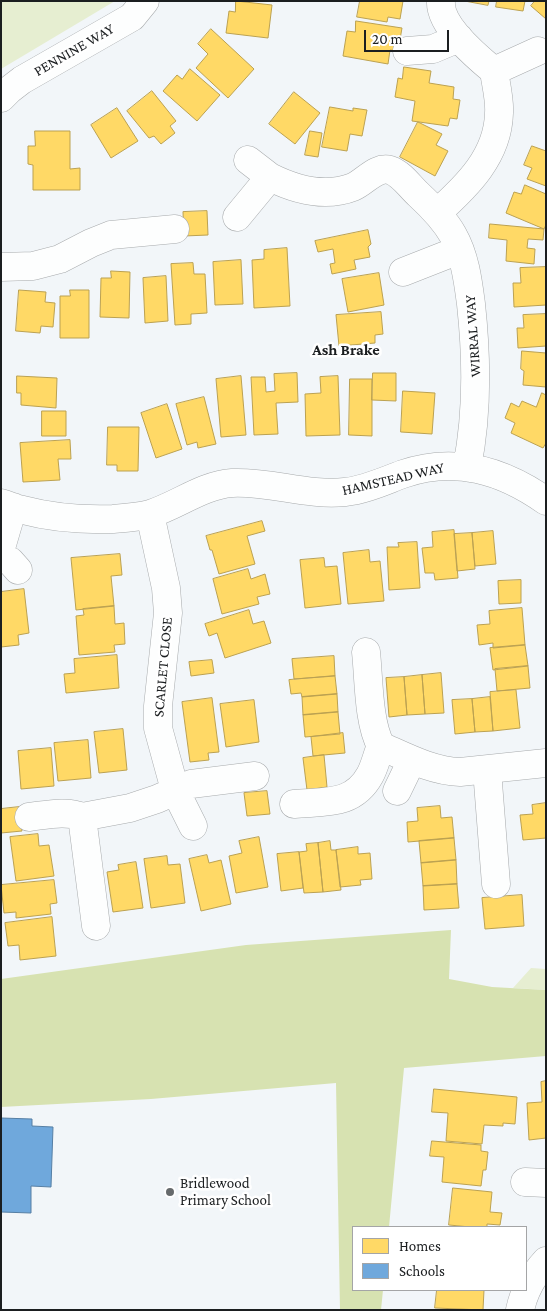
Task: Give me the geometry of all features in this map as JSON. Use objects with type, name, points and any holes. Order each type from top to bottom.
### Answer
[{"type":"street","name":"PENNINE WAY","points":[[1,98],[8,90],[22,80],[132,16],[145,1]]},
{"type":"street","points":[[438,212],[478,173],[488,156],[500,114],[494,71],[466,47],[442,9]]},
{"type":"street","points":[[407,51],[433,49],[459,38]]},
{"type":"street","points":[[494,71],[538,51]]},
{"type":"street","name":"WIRRAL WAY","points":[[248,160],[270,177],[291,188],[332,192],[356,186],[374,172],[390,170],[405,180],[438,212],[454,236],[468,278],[476,353],[472,441],[467,466]]},
{"type":"street","points":[[238,217],[270,177]]},
{"type":"street","points":[[1,267],[33,266],[60,259],[91,243],[111,236],[175,229]]},
{"type":"street","points":[[403,272],[460,250]]},
{"type":"street","name":"HAMSTEAD WAY","points":[[7,505],[63,518],[84,520],[124,518],[150,514],[210,488],[231,483],[264,485],[308,492],[347,492],[421,469],[452,466],[467,466],[489,471],[509,479],[546,501]]},
{"type":"street","points":[[1,548],[7,505]]},
{"type":"street","name":"SCARLET CLOSE","points":[[150,514],[166,588],[168,613],[158,706],[158,728],[175,790],[193,826]]},
{"type":"street","points":[[366,652],[373,721],[376,736],[381,746],[412,760],[450,772],[546,763]]},
{"type":"street","points":[[294,804],[340,800],[350,797],[359,790],[370,775],[381,746]]},
{"type":"street","points":[[397,791],[412,760]]},
{"type":"street","points":[[487,770],[496,884]]},
{"type":"street","points":[[29,817],[76,814],[82,817],[130,808],[157,799],[191,784],[255,776]]},
{"type":"street","points":[[82,817],[96,926]]},
{"type":"street","points":[[527,1289],[538,1269],[546,1260]]},
{"type":"street","points":[[520,1310],[526,1291]]},
{"type":"green space","points":[[1,1],[115,1],[1,69]]},
{"type":"green space","points":[[451,930],[449,979],[492,987],[546,990],[546,1056],[404,1068],[389,1226],[352,1226],[352,1291],[383,1291],[381,1310],[340,1310],[336,1083],[151,1099],[1,1107],[1,979],[246,945]]},
{"type":"green space","points":[[531,968],[546,969],[546,990],[513,988]]},
{"type":"building: Homes","points":[[236,1],[272,5],[268,38],[226,33],[229,11],[235,12]]},
{"type":"building: Homes","points":[[360,1],[403,1],[400,19],[388,17],[387,22],[357,17]]},
{"type":"building: Homes","points":[[465,1],[489,1],[488,5]]},
{"type":"building: Homes","points":[[497,1],[525,1],[523,11],[496,7]]},
{"type":"building: Homes","points":[[535,1],[546,1],[546,19],[531,6]]},
{"type":"building: Homes","points":[[356,21],[402,28],[398,51],[390,50],[388,64],[343,56],[347,31],[355,32]]},
{"type":"building: Homes","points":[[211,29],[254,69],[228,98],[196,68],[208,54],[198,44]]},
{"type":"building: Homes","points":[[404,67],[431,71],[429,83],[454,87],[453,99],[460,100],[457,119],[450,118],[448,126],[412,121],[415,101],[395,97],[398,78],[402,79]]},
{"type":"building: Homes","points":[[190,69],[220,95],[197,121],[163,91],[177,75],[182,79]]},
{"type":"building: Homes","points":[[152,91],[176,121],[170,126],[175,133],[161,144],[154,136],[149,138],[127,111]]},
{"type":"building: Homes","points":[[294,92],[320,113],[295,144],[269,124]]},
{"type":"building: Homes","points":[[330,107],[353,111],[353,108],[367,110],[362,136],[350,134],[347,151],[322,147]]},
{"type":"building: Homes","points":[[117,108],[138,141],[111,158],[91,125]]},
{"type":"building: Homes","points":[[418,122],[442,134],[436,145],[448,151],[435,176],[400,157]]},
{"type":"building: Homes","points":[[35,131],[70,131],[70,169],[80,168],[80,190],[33,190],[33,165],[28,164],[28,146],[35,146]]},
{"type":"building: Homes","points":[[310,131],[322,133],[318,157],[305,155]]},
{"type":"building: Homes","points":[[532,146],[546,151],[546,186],[527,179],[532,168],[524,165]]},
{"type":"building: Homes","points":[[525,185],[546,194],[546,225],[544,229],[506,213],[514,192],[521,194]]},
{"type":"building: Homes","points":[[207,211],[208,235],[184,236],[183,212]]},
{"type":"building: Homes","points":[[490,224],[544,229],[543,240],[528,239],[527,248],[535,249],[534,264],[506,261],[507,240],[489,238]]},
{"type":"building: Homes","points":[[368,230],[371,244],[368,247],[370,257],[354,260],[356,269],[332,274],[330,264],[335,263],[333,249],[318,252],[315,241]]},
{"type":"building: Homes","points":[[287,248],[290,306],[254,308],[252,260],[264,259],[264,250]]},
{"type":"building: Homes","points":[[241,260],[243,304],[215,305],[213,262]]},
{"type":"building: Homes","points":[[193,263],[194,274],[205,274],[207,313],[191,314],[191,324],[175,325],[171,264]]},
{"type":"building: Homes","points":[[546,267],[546,305],[514,307],[513,283],[521,283],[520,268]]},
{"type":"building: Homes","points":[[111,271],[130,272],[129,318],[100,317],[101,278],[111,278]]},
{"type":"building: Homes","points":[[379,273],[384,305],[348,312],[342,279]]},
{"type":"building: Homes","points":[[166,276],[168,321],[145,323],[143,278]]},
{"type":"building: Homes","points":[[19,290],[46,292],[45,302],[55,303],[53,327],[41,326],[40,333],[16,331]]},
{"type":"building: Homes","points":[[70,290],[89,290],[89,338],[60,338],[60,296],[70,296]]},
{"type":"building: Homes","points":[[381,312],[383,334],[375,335],[375,343],[339,346],[336,315]]},
{"type":"building: Homes","points":[[546,314],[546,346],[518,348],[517,328],[524,328],[523,315]]},
{"type":"building: Homes","points":[[522,351],[546,353],[546,387],[523,385],[524,371],[521,369]]},
{"type":"building: Homes","points":[[297,373],[298,402],[276,403],[278,434],[254,435],[251,377],[265,377],[266,392],[275,391],[274,374]]},
{"type":"building: Homes","points":[[373,373],[396,373],[396,401],[372,400]]},
{"type":"building: Homes","points":[[17,376],[57,378],[56,408],[21,405],[21,393],[17,393]]},
{"type":"building: Homes","points":[[241,376],[246,435],[221,437],[216,379]]},
{"type":"building: Homes","points":[[338,376],[340,435],[306,436],[305,394],[321,393],[320,377]]},
{"type":"building: Homes","points":[[350,379],[372,379],[372,436],[349,435]]},
{"type":"building: Homes","points":[[403,391],[435,393],[432,434],[401,432]]},
{"type":"building: Homes","points":[[542,393],[546,395],[546,443],[543,448],[511,433],[515,423],[505,418],[511,403],[519,407],[522,401],[536,407]]},
{"type":"building: Homes","points":[[204,397],[216,444],[198,448],[197,442],[187,445],[176,404]]},
{"type":"building: Homes","points":[[167,404],[182,449],[156,458],[141,413]]},
{"type":"building: Homes","points":[[42,411],[66,411],[66,436],[42,436]]},
{"type":"building: Homes","points":[[108,427],[139,427],[138,471],[117,471],[117,465],[107,465]]},
{"type":"building: Homes","points":[[70,440],[71,459],[58,459],[60,480],[23,482],[20,443]]},
{"type":"building: Homes","points":[[262,521],[265,531],[247,536],[255,564],[219,574],[206,536]]},
{"type":"building: Homes","points":[[454,530],[458,578],[435,580],[434,573],[425,573],[422,548],[433,547],[432,532]]},
{"type":"building: Homes","points":[[493,531],[496,564],[475,566],[472,533]]},
{"type":"building: Homes","points":[[472,533],[475,569],[457,571],[454,534]]},
{"type":"building: Homes","points":[[417,542],[420,588],[389,590],[387,547],[399,547],[398,543]]},
{"type":"building: Homes","points":[[369,550],[370,562],[380,561],[384,601],[348,604],[343,553]]},
{"type":"building: Homes","points":[[120,554],[122,575],[111,576],[114,606],[76,610],[71,558]]},
{"type":"building: Homes","points":[[324,558],[325,567],[337,566],[341,604],[305,608],[300,560]]},
{"type":"building: Homes","points":[[248,569],[251,579],[265,574],[270,594],[257,597],[259,604],[222,614],[213,579]]},
{"type":"building: Homes","points":[[521,580],[521,603],[499,604],[498,581]]},
{"type":"building: Homes","points":[[24,589],[29,633],[18,635],[19,645],[1,647],[1,592]]},
{"type":"building: Homes","points":[[114,606],[115,624],[124,623],[125,644],[114,645],[115,652],[79,655],[76,616],[84,615],[83,609]]},
{"type":"building: Homes","points":[[522,608],[525,645],[493,648],[493,643],[479,645],[477,625],[490,624],[489,611]]},
{"type":"building: Homes","points":[[249,610],[253,624],[264,621],[271,643],[225,658],[217,633],[209,636],[205,624]]},
{"type":"building: Homes","points":[[525,645],[528,666],[493,670],[490,648]]},
{"type":"building: Homes","points":[[117,655],[119,688],[66,693],[64,674],[75,673],[74,659]]},
{"type":"building: Homes","points":[[334,656],[335,676],[294,679],[292,659]]},
{"type":"building: Homes","points":[[212,660],[214,673],[191,676],[189,662]]},
{"type":"building: Homes","points":[[528,666],[530,688],[497,691],[495,669]]},
{"type":"building: Homes","points":[[441,673],[444,713],[425,714],[422,675]]},
{"type":"building: Homes","points":[[422,675],[425,714],[407,715],[404,677]]},
{"type":"building: Homes","points":[[335,676],[337,694],[302,697],[301,693],[291,694],[289,680]]},
{"type":"building: Homes","points":[[404,677],[407,715],[389,717],[386,678]]},
{"type":"building: Homes","points":[[516,690],[520,728],[493,731],[490,692]]},
{"type":"building: Homes","points":[[337,694],[338,712],[303,715],[302,697]]},
{"type":"building: Homes","points":[[490,697],[493,731],[475,732],[472,699]]},
{"type":"building: Homes","points":[[212,698],[219,752],[208,753],[209,760],[190,762],[182,702]]},
{"type":"building: Homes","points":[[472,699],[475,732],[455,734],[452,700]]},
{"type":"building: Homes","points":[[254,700],[259,742],[226,747],[220,704]]},
{"type":"building: Homes","points":[[338,712],[340,734],[305,737],[303,715]]},
{"type":"building: Homes","points":[[123,729],[127,770],[99,773],[94,732]]},
{"type":"building: Homes","points":[[343,733],[345,753],[313,756],[311,737]]},
{"type":"building: Homes","points":[[88,740],[91,778],[58,781],[54,743]]},
{"type":"building: Homes","points":[[51,748],[54,786],[21,789],[18,751]]},
{"type":"building: Homes","points":[[324,755],[327,787],[307,790],[303,758]]},
{"type":"building: Homes","points":[[267,791],[270,814],[247,816],[244,793]]},
{"type":"building: Homes","points":[[546,803],[546,838],[523,840],[520,815],[533,814],[532,805]]},
{"type":"building: Homes","points":[[440,806],[441,818],[452,817],[454,838],[408,842],[407,822],[418,821],[417,808]]},
{"type":"building: Homes","points":[[19,807],[22,831],[1,833],[1,809]]},
{"type":"building: Homes","points":[[38,834],[39,846],[49,845],[54,876],[16,881],[10,837]]},
{"type":"building: Homes","points":[[259,837],[268,887],[236,893],[229,856],[242,853],[239,841]]},
{"type":"building: Homes","points":[[454,838],[456,860],[421,863],[419,841]]},
{"type":"building: Homes","points":[[330,841],[331,850],[336,850],[341,890],[323,892],[318,843]]},
{"type":"building: Homes","points":[[318,843],[323,892],[304,893],[299,852],[307,851],[306,844]]},
{"type":"building: Homes","points":[[358,847],[358,854],[370,853],[372,879],[360,880],[361,885],[340,887],[336,850]]},
{"type":"building: Homes","points":[[299,852],[303,888],[281,891],[277,854]]},
{"type":"building: Homes","points":[[207,855],[209,863],[221,860],[231,904],[201,911],[189,859]]},
{"type":"building: Homes","points":[[167,856],[168,865],[180,864],[185,903],[151,908],[144,859]]},
{"type":"building: Homes","points":[[456,860],[457,884],[423,886],[421,863]]},
{"type":"building: Homes","points":[[136,862],[143,908],[113,912],[107,872],[119,870],[118,865]]},
{"type":"building: Homes","points":[[54,880],[57,903],[50,904],[51,914],[16,918],[16,912],[4,913],[1,885]]},
{"type":"building: Homes","points":[[457,884],[459,908],[424,910],[423,886]]},
{"type":"building: Homes","points":[[522,895],[524,926],[485,929],[482,898]]},
{"type":"building: Homes","points":[[52,917],[56,956],[20,960],[19,945],[8,946],[5,923]]},
{"type":"building: Homes","points":[[546,1081],[546,1138],[529,1140],[527,1103],[542,1102],[541,1082]]},
{"type":"building: Homes","points":[[434,1089],[517,1097],[515,1124],[503,1123],[503,1126],[484,1125],[482,1144],[446,1141],[448,1113],[432,1112]]},
{"type":"building: Homes","points":[[432,1141],[481,1145],[481,1151],[488,1152],[486,1170],[483,1170],[481,1186],[442,1182],[444,1157],[430,1156]]},
{"type":"building: Homes","points":[[453,1188],[492,1192],[490,1212],[502,1213],[500,1225],[449,1225]]},
{"type":"building: Homes","points":[[437,1291],[484,1291],[483,1310],[435,1308]]},
{"type":"building: Schools","points":[[1,1118],[32,1119],[32,1126],[53,1127],[51,1187],[31,1186],[31,1213],[1,1212]]},
{"type":"place","name":"Bridlewood Primary School","points":[[170,1192]]},
{"type":"district","name":"Ash Brake","points":[[346,350]]}]
